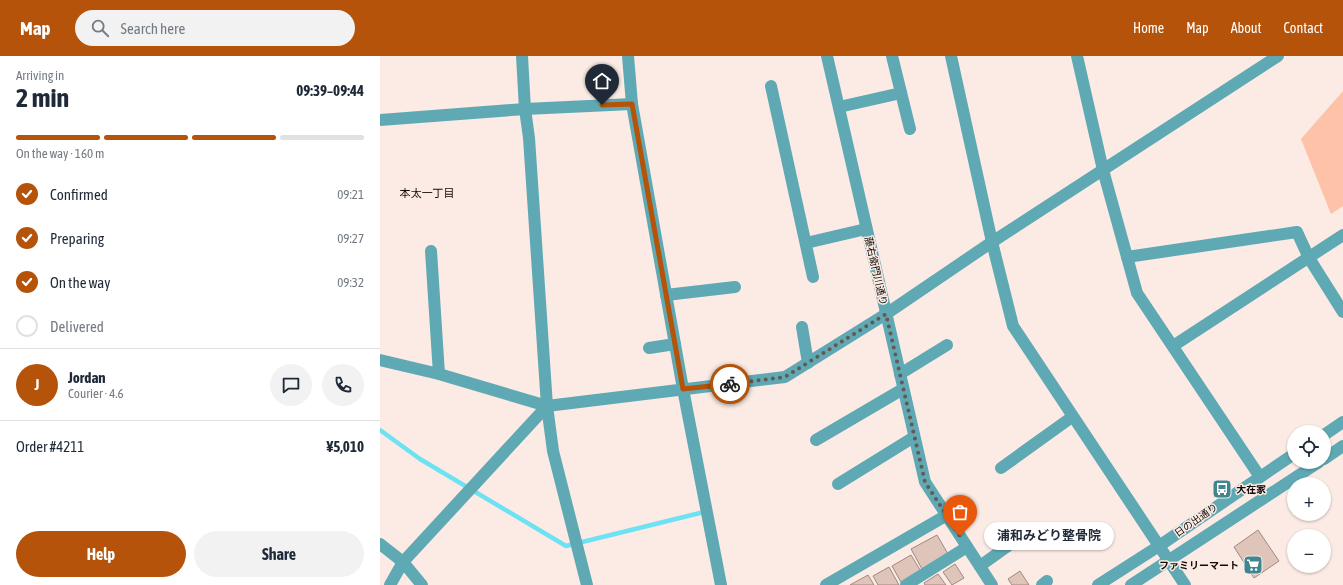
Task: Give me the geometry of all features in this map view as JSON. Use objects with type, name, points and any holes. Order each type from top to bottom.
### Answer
[{"type":"street","points":[[522,56],[525,109],[530,146],[547,406],[553,451],[587,585]]},
{"type":"street","points":[[628,56],[632,104],[683,389],[721,585]]},
{"type":"street","name":"藤右衛門川通り","points":[[827,56],[925,482],[992,585]]},
{"type":"street","points":[[892,56],[910,130]]},
{"type":"street","points":[[951,56],[992,242],[1013,326],[1185,585]]},
{"type":"street","points":[[1077,56],[1103,170],[1137,293],[1260,477]]},
{"type":"street","points":[[380,360],[439,374],[547,406],[785,377],[886,314],[992,242],[1278,56]]},
{"type":"street","points":[[771,86],[813,277]]},
{"type":"street","points":[[839,107],[901,93]]},
{"type":"street","points":[[380,120],[525,109],[632,104]]},
{"type":"street","points":[[806,243],[866,229]]},
{"type":"street","points":[[1127,256],[1297,232],[1309,258],[1343,312]]},
{"type":"street","points":[[1173,346],[1343,235]]},
{"type":"street","points":[[431,251],[439,374]]},
{"type":"street","points":[[666,295],[734,286]]},
{"type":"street","points":[[802,327],[808,363]]},
{"type":"street","points":[[649,348],[675,344]]},
{"type":"street","points":[[900,374],[947,345]]},
{"type":"street","points":[[816,440],[903,389]]},
{"type":"street","points":[[390,585],[403,562],[547,406]]},
{"type":"street","points":[[1001,468],[1072,417]]},
{"type":"street","points":[[1331,430],[1343,422]]},
{"type":"street","points":[[838,484],[914,437]]},
{"type":"street","points":[[1331,454],[1343,446]]},
{"type":"street","name":"日の出通り","points":[[1098,585],[1159,546],[1287,459]]},
{"type":"street","name":"日の出通り","points":[[1131,585],[1308,469]]},
{"type":"street","points":[[826,585],[946,516]]},
{"type":"street","points":[[980,566],[1016,540]]},
{"type":"street","points":[[380,544],[403,562],[422,585]]},
{"type":"street","points":[[906,585],[967,547]]},
{"type":"shaded area","points":[[1343,91],[1343,206],[1331,214],[1301,139]]},
{"type":"building","points":[[1258,530],[1279,561],[1254,578],[1234,547]]},
{"type":"building","points":[[937,535],[948,554],[922,569],[911,549]]},
{"type":"building","points":[[911,555],[922,573],[902,584],[892,566]]},
{"type":"building","points":[[955,564],[964,578],[952,585],[943,572]]},
{"type":"building","points":[[889,567],[899,585],[878,585],[873,576]]},
{"type":"building","points":[[1020,571],[1029,585],[1012,585],[1008,579]]},
{"type":"building","points":[[938,574],[946,585],[925,585],[924,583]]},
{"type":"building","points":[[868,575],[874,585],[850,585]]},
{"type":"waterway","points":[[380,430],[420,459],[566,546],[700,513]]},
{"type":"way so far","points":[[730,384],[785,377],[886,314],[925,482],[960,536]]},
{"type":"place","name":"大在家","points":[[1222,489]]},
{"type":"place","name":"浦和みどり整骨院","points":[[960,536]]},
{"type":"place","name":"ファミリーマート","points":[[1253,565]]},
{"type":"district","name":"本太一丁目","points":[[427,193]]},
{"type":"route","points":[[602,105],[632,104],[683,389],[730,384]]}]
